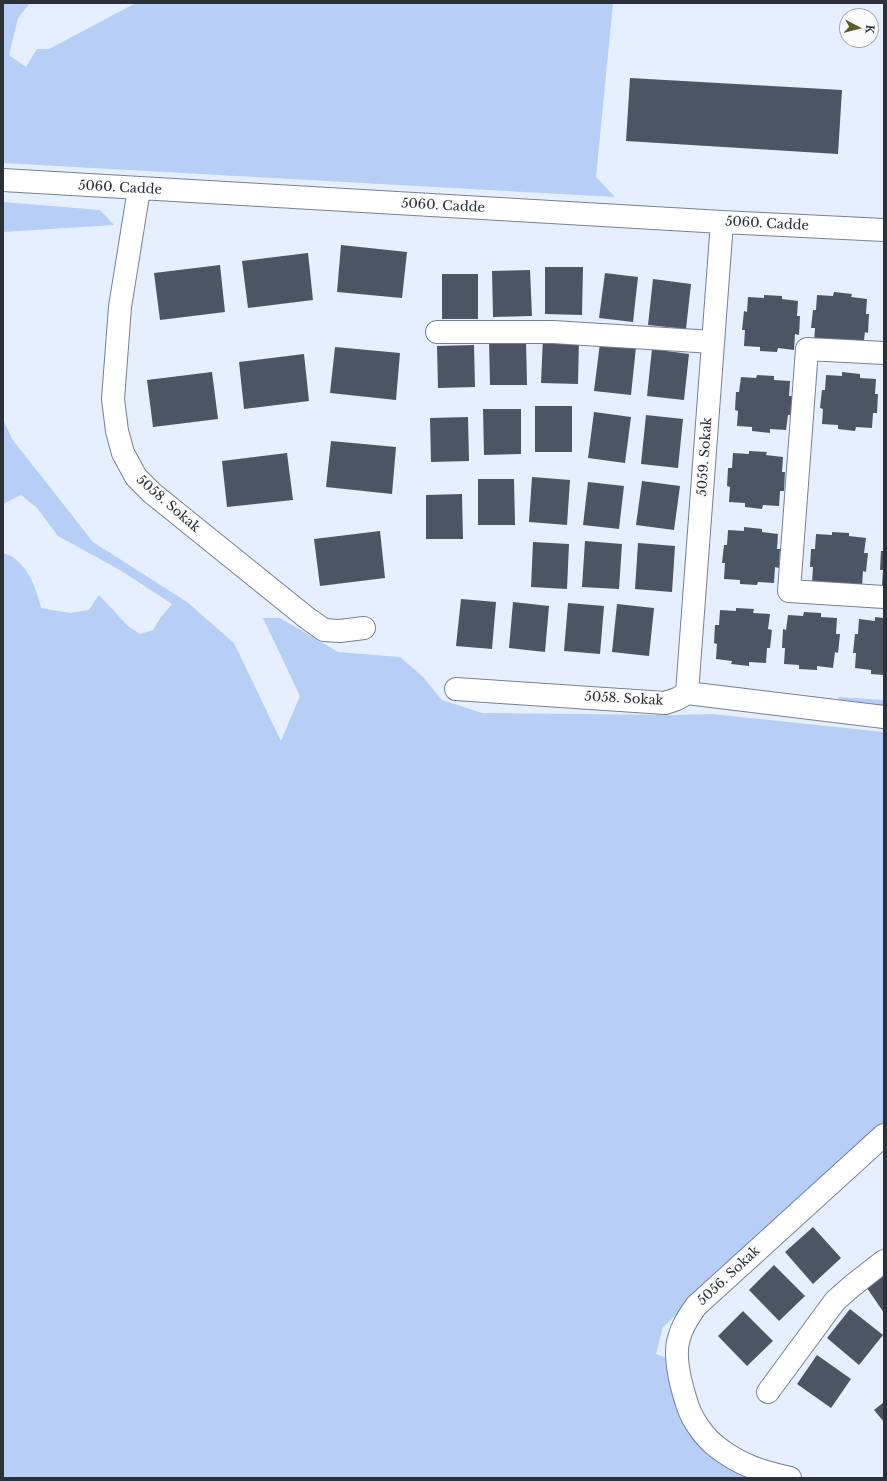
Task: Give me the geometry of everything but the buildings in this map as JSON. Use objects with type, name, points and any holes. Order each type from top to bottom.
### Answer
[{"type":"street","name":"5060. Cadde","points":[[3,180],[139,189],[884,230]]},
{"type":"street","name":"5058. Sokak","points":[[139,189],[120,307],[113,399],[117,431],[122,453],[136,477],[152,493],[307,618],[324,630],[340,631],[364,628]]},
{"type":"street","name":"5059. Sokak","points":[[687,693],[722,222]]},
{"type":"street","points":[[436,332],[553,332],[713,342]]},
{"type":"street","points":[[884,352],[807,349],[789,591],[884,597]]},
{"type":"street","name":"5058. Sokak","points":[[456,689],[665,703],[677,699],[687,693]]},
{"type":"street","points":[[687,693],[884,717]]},
{"type":"street","name":"5056. Sokak","points":[[790,1478],[760,1471],[733,1458],[716,1446],[700,1429],[689,1409],[682,1384],[677,1360],[678,1339],[686,1320],[696,1306],[884,1134]]},
{"type":"street","points":[[768,1392],[835,1302],[852,1286],[884,1261]]},
{"type":"shaded area","points":[[3,3],[30,3],[18,18],[9,55],[26,67],[37,49],[49,49],[136,3],[613,3],[596,177],[615,197],[3,163]]},
{"type":"shaded area","points":[[3,202],[100,210],[114,225],[3,232]]},
{"type":"shaded area","points":[[3,419],[12,439],[93,542],[187,602],[234,643],[281,741],[300,696],[263,618],[280,618],[338,652],[400,657],[423,677],[442,700],[482,713],[712,714],[884,732],[884,1124],[833,1175],[663,1327],[656,1354],[669,1359],[687,1427],[757,1478],[3,1478],[3,553],[18,561],[29,575],[41,608],[70,613],[89,610],[99,595],[128,626],[140,634],[153,630],[161,617],[172,604],[120,570],[58,536],[37,508],[21,495],[3,504]]},
{"type":"shaded area","points":[[838,697],[884,700],[884,709],[843,704]]}]
